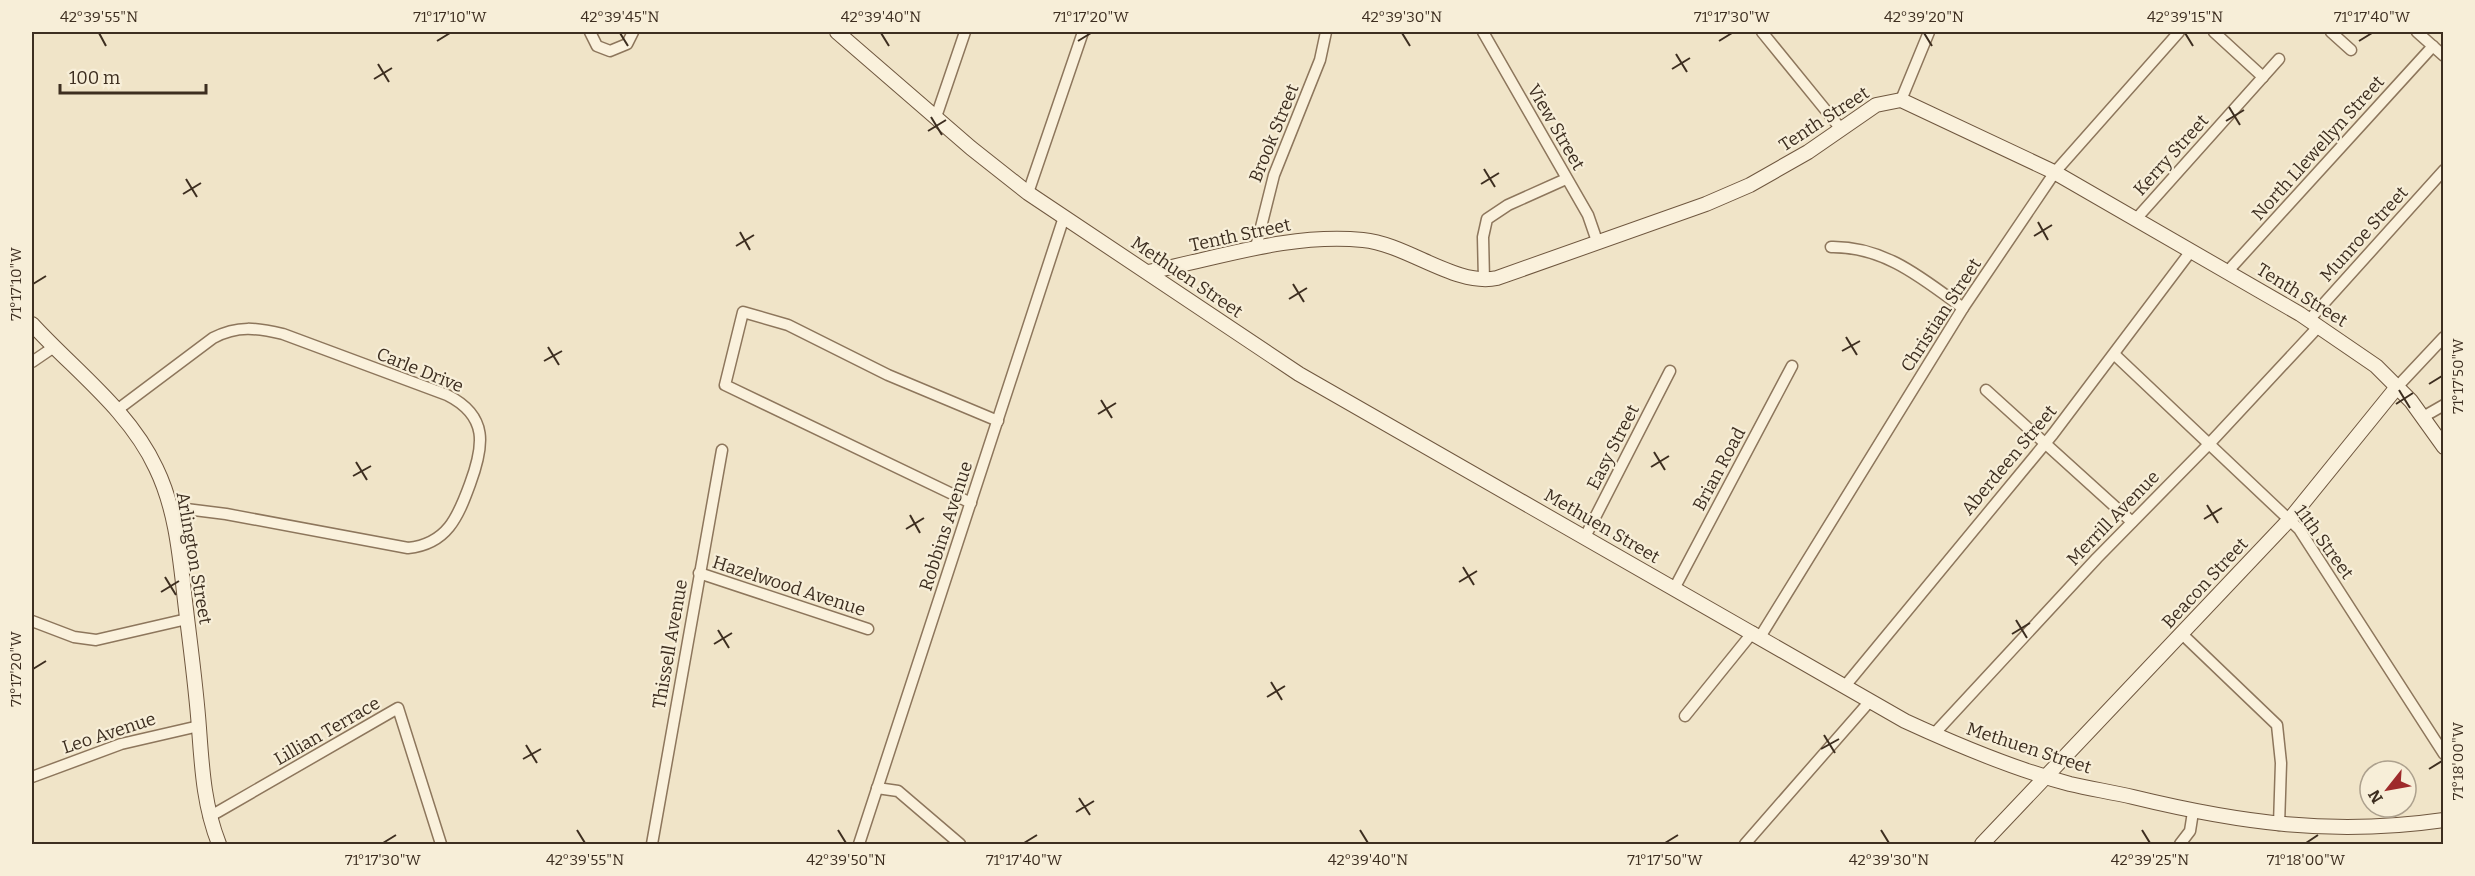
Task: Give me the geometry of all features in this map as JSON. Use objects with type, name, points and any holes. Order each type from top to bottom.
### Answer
[{"type":"street","points":[[590,32],[597,46],[610,51],[627,44],[633,32]]},
{"type":"street","name":"Methuen Street","points":[[837,32],[853,37],[936,117],[1028,193],[1299,374],[1675,587],[1870,701],[1934,734],[2047,776],[2193,812],[2279,825],[2373,827],[2444,820]]},
{"type":"street","points":[[936,117],[965,32]]},
{"type":"street","points":[[1028,193],[1083,32]]},
{"type":"street","name":"Brook Street","points":[[1256,247],[1274,175],[1312,82],[1326,32]]},
{"type":"street","name":"View Street","points":[[1483,32],[1588,215],[1597,241]]},
{"type":"street","points":[[1762,32],[1841,129]]},
{"type":"street","points":[[1900,100],[1929,32]]},
{"type":"street","name":"Christian Street","points":[[1685,716],[1756,634],[1963,308],[2055,172],[2179,32]]},
{"type":"street","points":[[2214,32],[2263,77]]},
{"type":"street","points":[[2331,32],[2351,50]]},
{"type":"street","points":[[2417,32],[2444,56]]},
{"type":"street","name":"North Llewellyn Street","points":[[2228,271],[2433,46]]},
{"type":"street","name":"Kerry Street","points":[[2136,219],[2279,59]]},
{"type":"street","name":"Tenth Street","points":[[1148,272],[1256,247],[1324,238],[1374,242],[1403,250],[1466,277],[1484,280],[1504,276],[1597,241],[1699,207],[1750,185],[1786,166],[1876,105],[1900,100],[2055,172],[2314,323],[2356,350],[2397,387],[2423,417],[2444,447]]},
{"type":"street","name":"Munroe Street","points":[[2314,323],[2444,170]]},
{"type":"street","points":[[1484,280],[1486,222],[1508,205],[1566,179]]},
{"type":"street","name":"Robbins Avenue","points":[[859,844],[1064,217]]},
{"type":"street","points":[[1831,248],[1862,249],[1887,257],[1963,308]]},
{"type":"street","name":"Aberdeen Street","points":[[1845,686],[2045,444],[2115,355],[2191,251]]},
{"type":"street","points":[[971,503],[725,385],[742,312],[788,325],[888,375],[998,421]]},
{"type":"street","name":"Merrill Avenue","points":[[1934,734],[2132,522],[2210,443],[2314,323]]},
{"type":"street","name":"Arlington Street","points":[[32,324],[117,410],[156,468],[170,507],[187,619],[204,788],[209,817],[219,844]]},
{"type":"street","name":"Carle Drive","points":[[117,410],[213,338],[227,331],[251,328],[283,334],[447,394],[461,402],[479,428],[480,458],[458,516],[448,531],[423,546],[408,548],[226,514],[170,507]]},
{"type":"street","name":"Beacon Street","points":[[1982,844],[2290,519],[2397,387],[2444,337]]},
{"type":"street","points":[[32,362],[54,347]]},
{"type":"street","name":"11th Street","points":[[2115,355],[2290,519],[2307,541],[2444,754]]},
{"type":"street","name":"Brian Road","points":[[1675,587],[1792,366]]},
{"type":"street","name":"Easy Street","points":[[1585,537],[1670,371]]},
{"type":"street","points":[[1986,390],[2132,522]]},
{"type":"street","points":[[2423,417],[2444,405]]},
{"type":"street","name":"Thissell Avenue","points":[[652,844],[699,573],[723,450]]},
{"type":"street","name":"Hazelwood Avenue","points":[[699,573],[868,629]]},
{"type":"street","points":[[32,621],[74,638],[96,640],[187,619]]},
{"type":"street","points":[[2182,634],[2277,725],[2281,763],[2279,825]]},
{"type":"street","points":[[1745,844],[1870,701]]},
{"type":"street","name":"Lillian Terrace","points":[[209,817],[398,708],[441,844]]},
{"type":"street","name":"Leo Avenue","points":[[32,777],[121,744],[199,726]]},
{"type":"street","points":[[878,788],[891,789],[908,798],[960,844]]},
{"type":"street","points":[[2183,844],[2190,831],[2193,812]]}]
